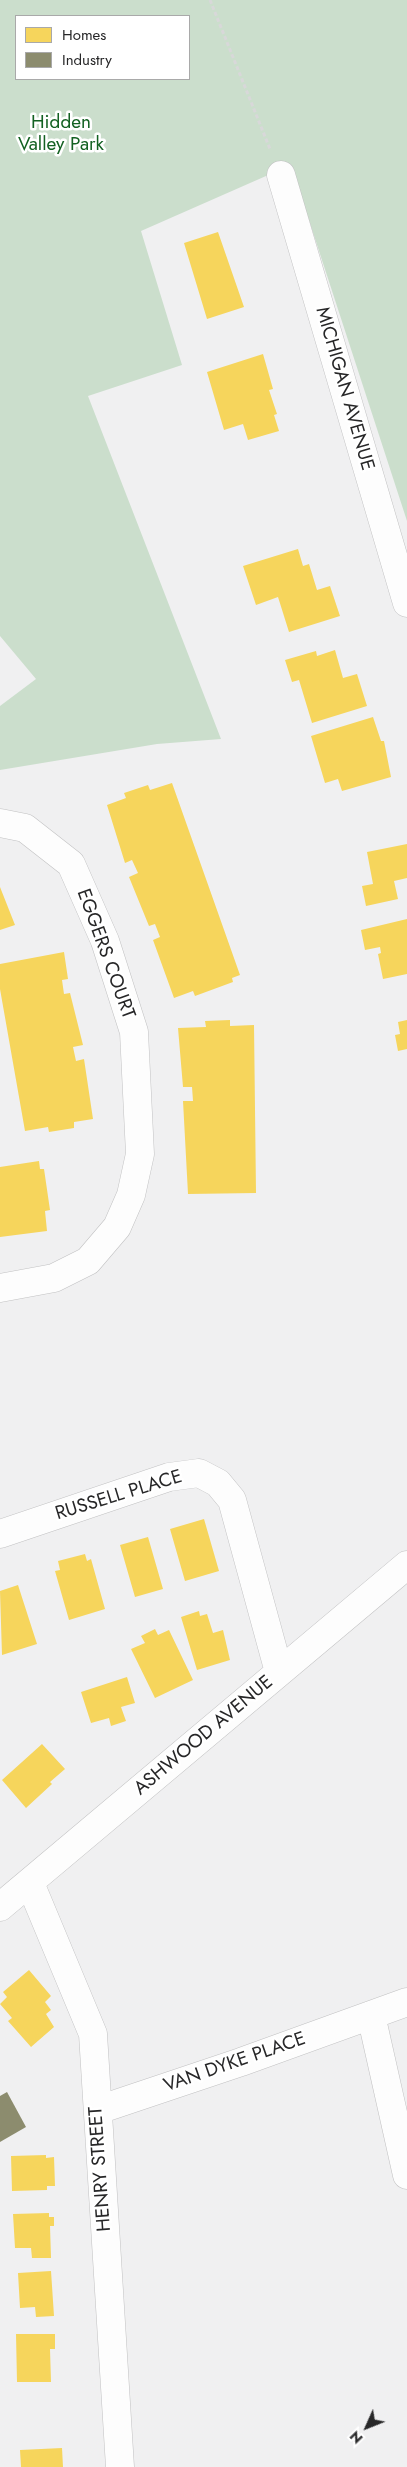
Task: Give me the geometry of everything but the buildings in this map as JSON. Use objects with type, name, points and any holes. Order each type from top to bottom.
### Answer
[{"type":"street","name":"MICHIGAN AVENUE","points":[[281,175],[407,603]]},
{"type":"street","name":"EGGERS COURT","points":[[0,823],[26,828],[72,864],[105,941],[134,1032],[140,1154],[131,1195],[117,1227],[88,1261],[54,1278],[0,1288]]},
{"type":"street","name":"RUSSELL PLACE","points":[[0,1534],[169,1477],[199,1473],[218,1483],[232,1500],[279,1672]]},
{"type":"street","name":"ASHWOOD AVENUE","points":[[0,1907],[407,1565]]},
{"type":"street","name":"HENRY STREET","points":[[30,1883],[93,2034],[120,2467]]},
{"type":"street","name":"VAN DYKE PLACE","points":[[98,2110],[240,2062],[407,2002]]},
{"type":"street","points":[[371,2015],[407,2175]]},
{"type":"path","points":[[210,0],[281,175]]},
{"type":"green space","name":"Hidden Valley Park","points":[[0,0],[407,0],[407,521],[291,165],[141,231],[182,365],[88,396],[221,739],[157,744],[0,770],[0,706],[36,679],[0,636]]}]
